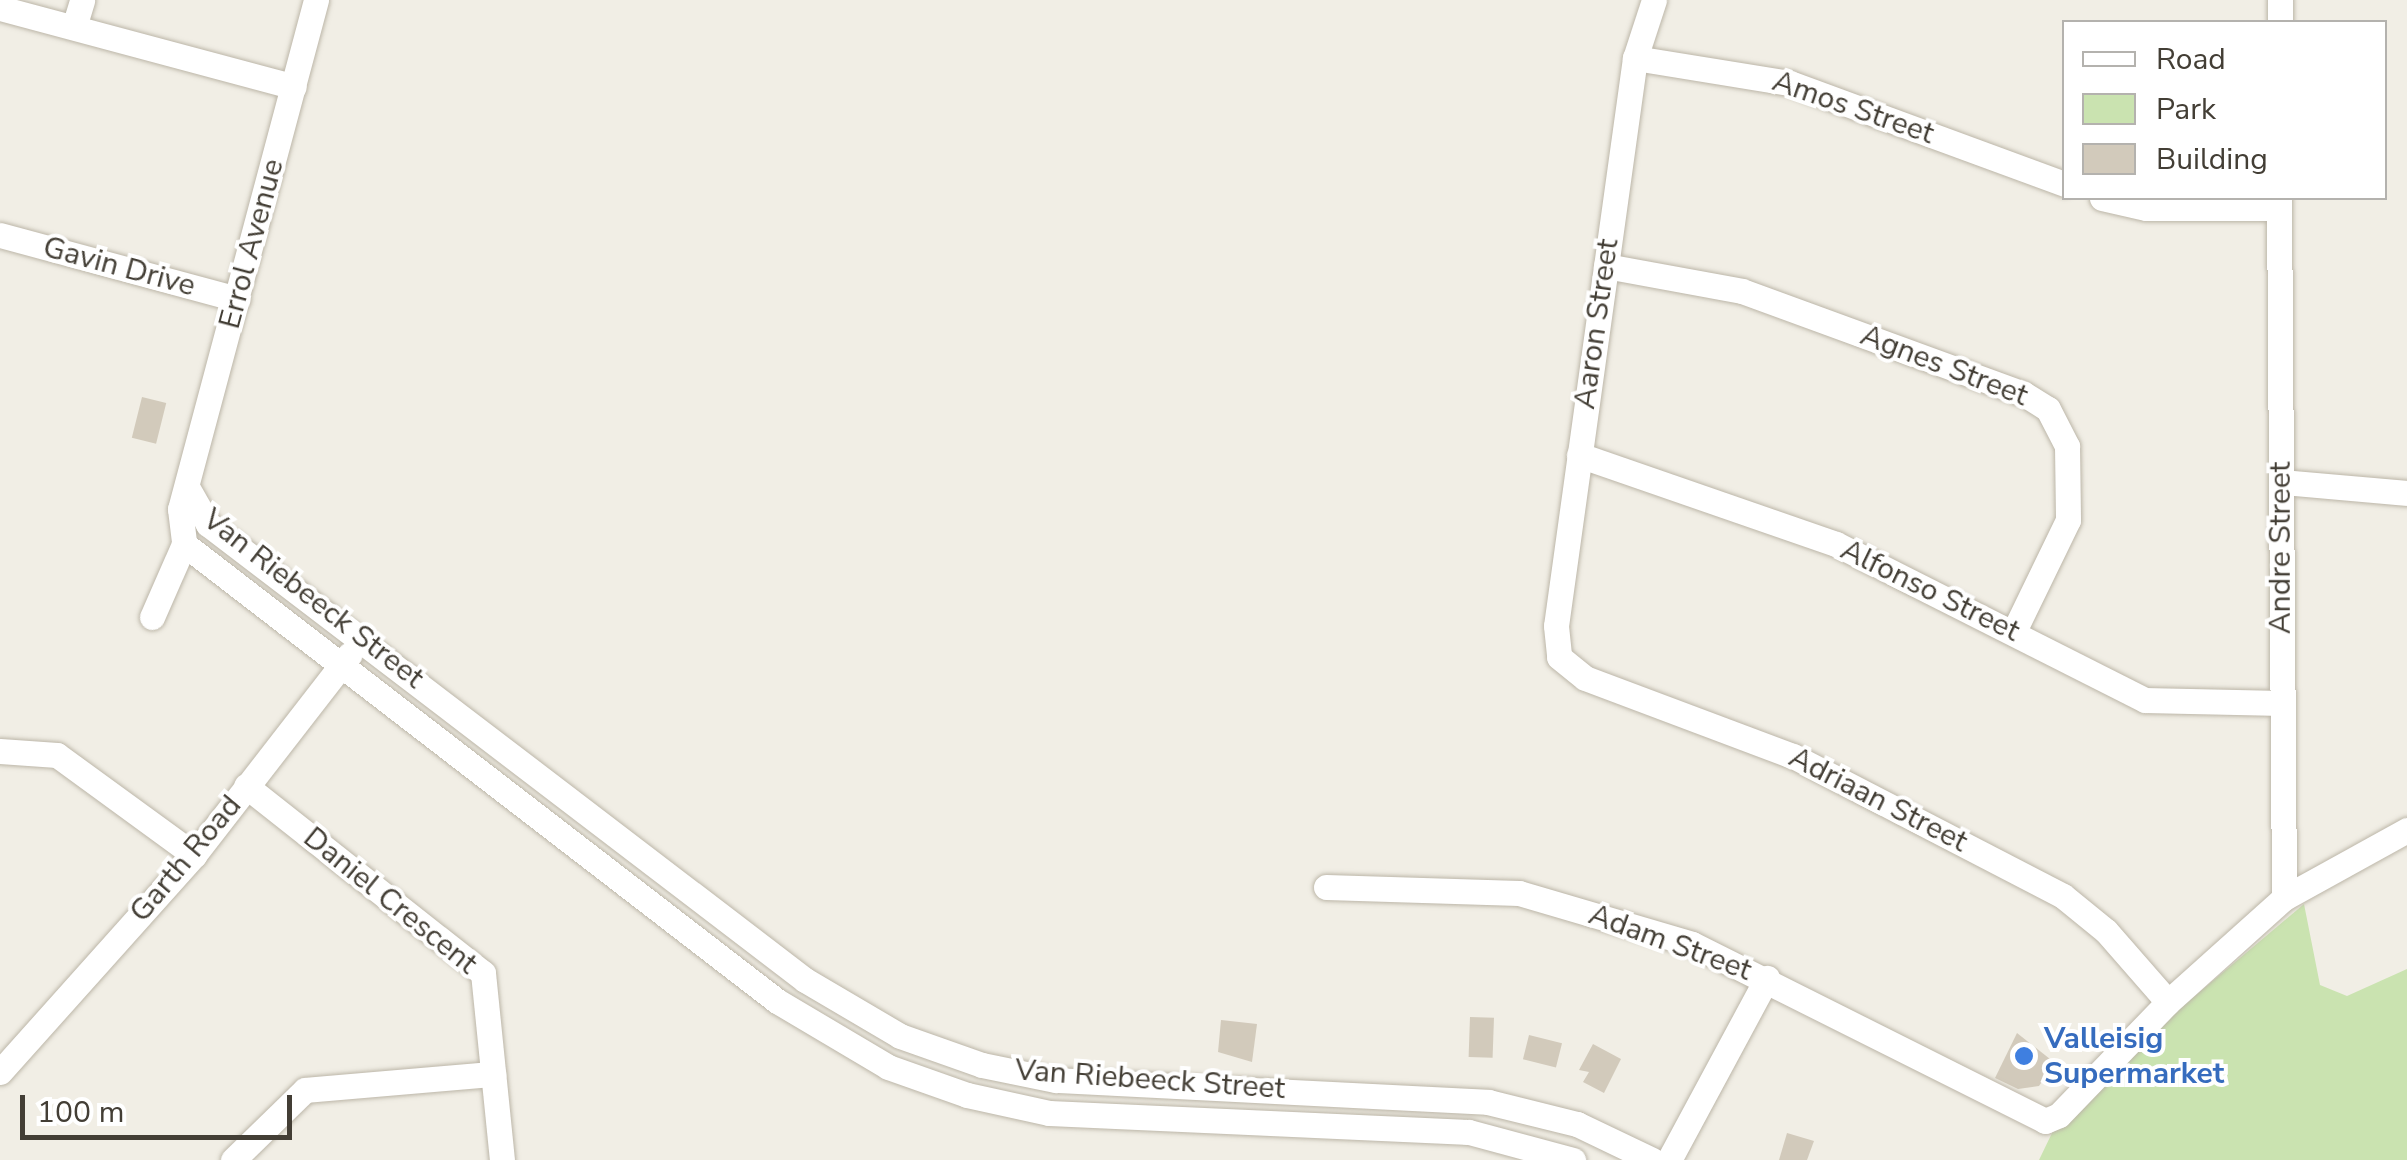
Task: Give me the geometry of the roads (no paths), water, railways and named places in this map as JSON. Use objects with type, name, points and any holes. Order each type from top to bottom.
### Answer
[{"type":"street","points":[[74,27],[82,0]]},
{"type":"street","name":"Errol Avenue","points":[[187,487],[316,0]]},
{"type":"street","name":"Aaron Street","points":[[1556,650],[1635,58],[1654,0]]},
{"type":"street","points":[[0,8],[294,86]]},
{"type":"street","name":"Amos Street","points":[[1635,58],[1790,83],[2062,183]]},
{"type":"street","points":[[2111,200],[2146,208],[2280,203]]},
{"type":"street","name":"Andre Street","points":[[2280,203],[2284,898]]},
{"type":"street","name":"Gavin Drive","points":[[0,235],[238,298]]},
{"type":"street","name":"Agnes Street","points":[[1606,266],[1742,291],[2024,394],[2048,409],[2067,446],[2068,520],[2014,631]]},
{"type":"street","name":"Alfonso Street","points":[[1579,455],[1836,544],[2146,700],[2281,703]]},
{"type":"street","points":[[2282,482],[2407,493]]},
{"type":"street","name":"Van Riebeeck Street","points":[[187,487],[179,524],[184,544],[777,1001],[888,1067],[967,1095],[1049,1113],[1469,1132],[1564,1158]]},
{"type":"street","name":"Van Riebeeck Street","points":[[187,487],[208,524],[805,980],[900,1036],[982,1065],[1056,1080],[1488,1102],[1576,1124],[1652,1160]]},
{"type":"street","points":[[152,617],[184,544]]},
{"type":"street","name":"Garth Road","points":[[0,1072],[194,855],[362,638]]},
{"type":"street","name":"Adriaan Street","points":[[1556,650],[1585,678],[1794,756],[2063,896],[2106,931],[2168,1002]]},
{"type":"street","points":[[0,751],[43,750],[71,763],[194,855]]},
{"type":"street","name":"Daniel Crescent","points":[[246,786],[483,973],[502,1160]]},
{"type":"street","points":[[2168,1002],[2284,898],[2407,830]]},
{"type":"street","name":"Adam Street","points":[[1326,886],[1519,893],[1692,944],[1767,978],[2040,1120],[2058,1116],[2168,1002]]},
{"type":"street","points":[[1669,1160],[1767,978]]},
{"type":"street","points":[[888,1067],[900,1036]]},
{"type":"street","points":[[233,1160],[305,1090],[493,1074]]},
{"type":"street","points":[[1564,1158],[1576,1124]]},
{"type":"place","name":"Valleisig Supermarket","points":[[2024,1056]]}]
